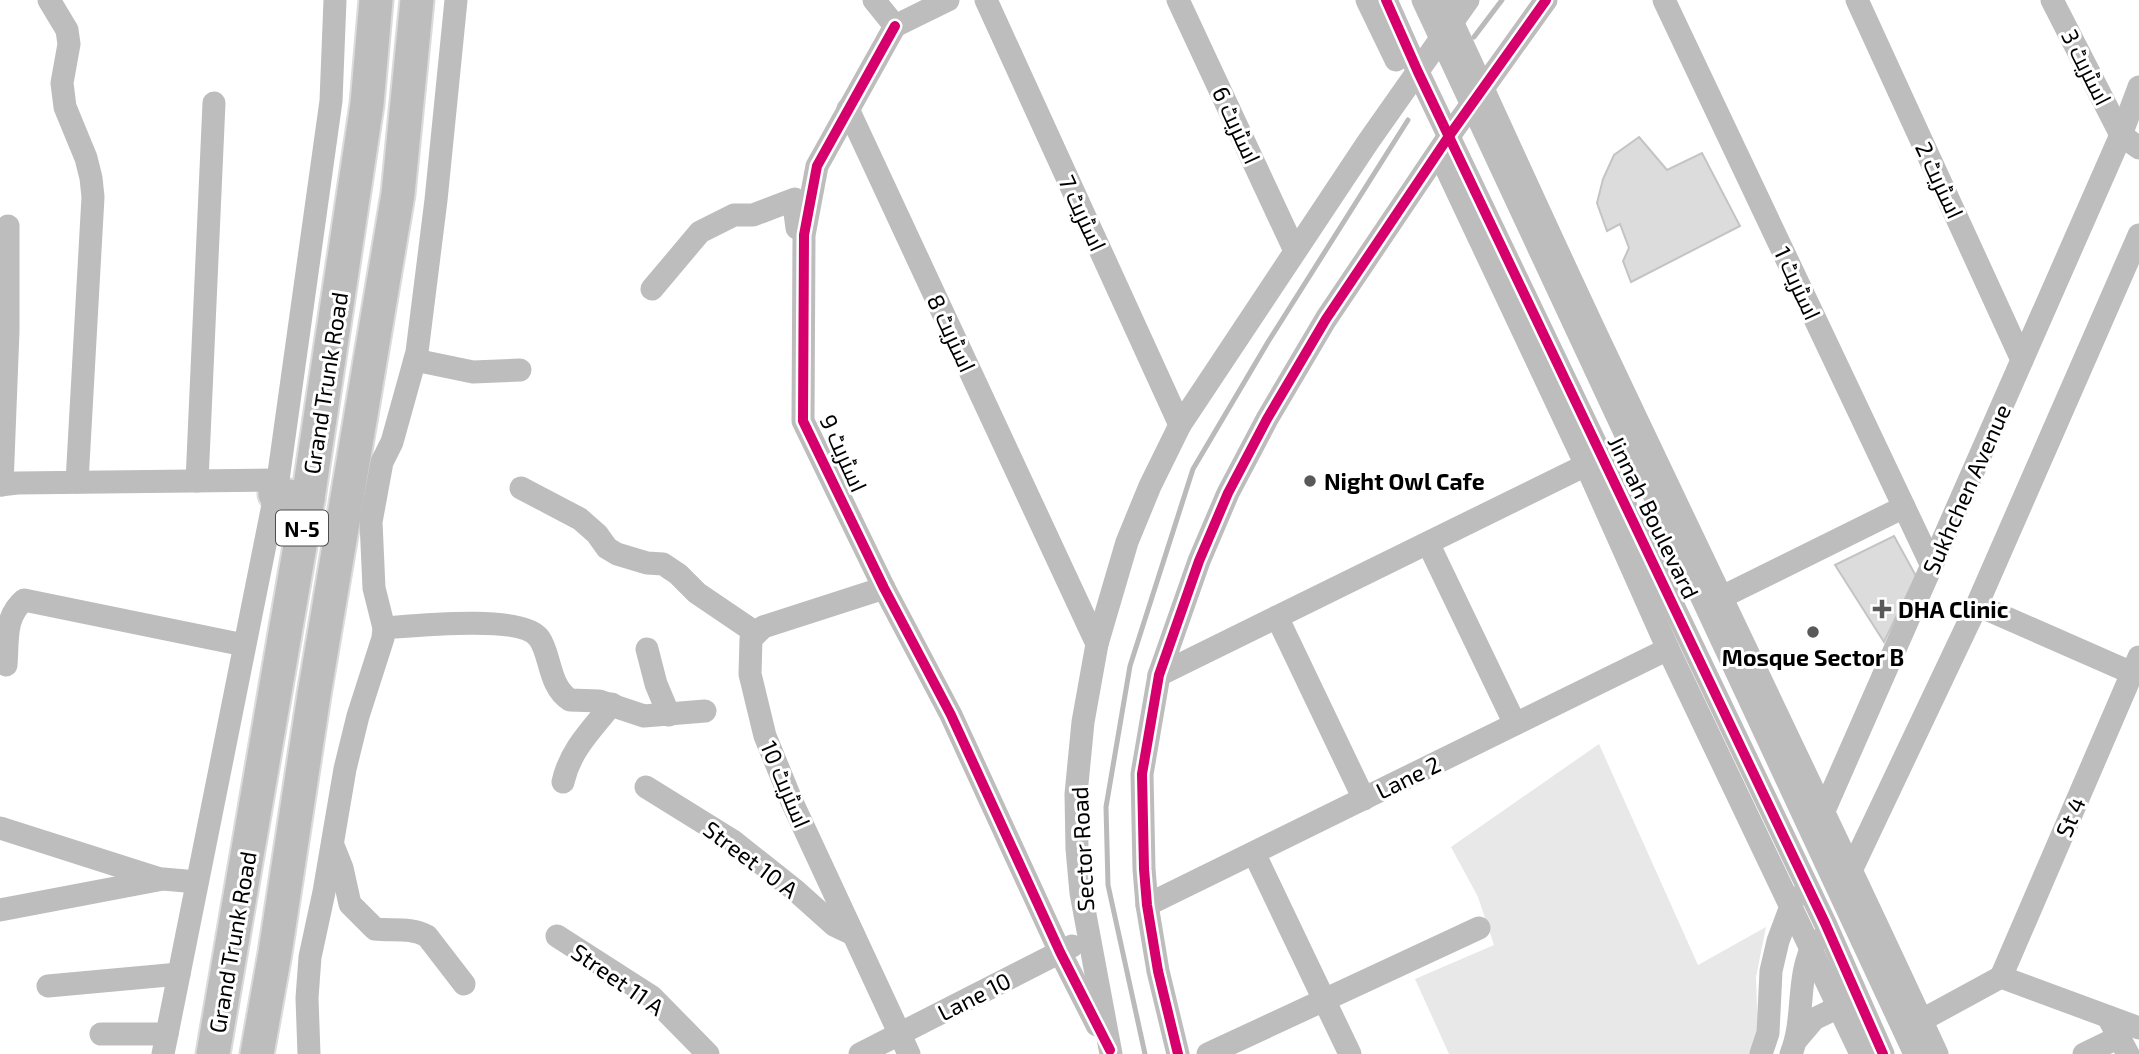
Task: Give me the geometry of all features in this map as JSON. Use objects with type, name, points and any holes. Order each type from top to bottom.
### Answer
[{"type":"highway","name":"Grand Trunk Road","points":[[212,1054],[308,499],[367,104],[376,0]]},
{"type":"highway","name":"Grand Trunk Road","points":[[257,1054],[314,695],[369,455],[417,0]]},
{"type":"highway","points":[[276,487],[308,499]]},
{"type":"street","points":[[49,0],[67,30],[69,44],[62,83],[65,107],[86,158],[93,197],[77,482]]},
{"type":"street","points":[[101,1034],[165,1044],[276,487],[331,101],[335,0]]},
{"type":"street","points":[[309,1054],[307,998],[310,957],[345,769],[358,716],[383,638],[384,628],[374,589],[369,455],[392,442],[415,359],[436,200],[456,0]]},
{"type":"street","points":[[874,0],[895,26]]},
{"type":"street","points":[[848,109],[895,26],[948,0]]},
{"type":"street","name":"اسٹریٹ 7","points":[[986,0],[1180,425]]},
{"type":"street","name":"اسٹریٹ 6","points":[[1178,0],[1295,251]]},
{"type":"street","points":[[1367,0],[1413,79]]},
{"type":"street","name":"Jinnah Boulevard","points":[[1385,0],[1413,79],[1706,700],[1802,876],[1883,1054]]},
{"type":"street","name":"Jinnah Boulevard","points":[[1423,0],[1447,32],[1750,678],[1813,836],[1915,1054]]},
{"type":"street","points":[[1442,0],[1447,32]]},
{"type":"street","name":"Sector Road","points":[[1111,1052],[1088,937],[1077,849],[1076,794],[1083,722],[1097,644],[1127,542],[1150,486],[1180,425],[1295,251],[1468,0]]},
{"type":"street","points":[[1178,1054],[1158,971],[1147,905],[1142,774],[1159,675],[1199,561],[1228,493],[1267,419],[1326,318],[1477,96],[1546,0]]},
{"type":"street","name":"اسٹریٹ 1","points":[[1664,0],[1932,566]]},
{"type":"street","name":"اسٹریٹ 2","points":[[1857,0],[2022,360]]},
{"type":"street","name":"اسٹریٹ 3","points":[[2052,0],[2130,141]]},
{"type":"street","name":"Sukhchen Avenue","points":[[1760,1054],[1768,1033],[1771,971],[1778,941],[1802,876],[1813,836],[2022,360],[2130,141],[2139,88]]},
{"type":"street","points":[[1477,96],[1722,597],[1750,678],[1852,870],[1937,1054]]},
{"type":"street","points":[[331,101],[367,104]]},
{"type":"street","points":[[197,481],[214,103]]},
{"type":"street","name":"اسٹریٹ 9","points":[[848,109],[817,166],[804,235],[803,421],[884,588],[951,715],[1060,952],[1111,1052]]},
{"type":"street","name":"اسٹریٹ 8","points":[[848,109],[1097,644]]},
{"type":"street","points":[[1444,144],[1668,649],[1706,700],[1791,906],[1861,1054]]},
{"type":"street","points":[[652,289],[700,232],[734,215],[753,215],[795,199],[798,204],[795,220],[798,230],[804,235]]},
{"type":"street","points":[[8,226],[8,331],[1,485],[197,481],[276,487]]},
{"type":"street","points":[[1794,1047],[1804,966],[1811,948],[1852,870],[1978,605],[2139,235]]},
{"type":"street","points":[[415,359],[473,372],[520,370]]},
{"type":"street","points":[[1159,675],[1586,465]]},
{"type":"street","points":[[521,488],[580,519],[597,534],[607,548],[617,554],[671,569],[697,593],[756,633],[763,627],[884,588]]},
{"type":"street","points":[[1722,597],[1904,507]]},
{"type":"street","points":[[1428,542],[1516,724]]},
{"type":"street","points":[[6,665],[13,610],[24,600],[244,645]]},
{"type":"street","points":[[1978,605],[2136,665]]},
{"type":"street","points":[[1277,617],[1364,799]]},
{"type":"street","points":[[384,628],[465,622],[509,626],[535,633],[541,640],[553,678],[570,700],[599,701],[644,716],[705,711]]},
{"type":"street","name":"اسٹریٹ 10","points":[[756,633],[751,639],[750,674],[765,736],[792,802],[904,1044]]},
{"type":"street","points":[[647,649],[656,684],[669,715]]},
{"type":"street","name":"Lane 2","points":[[1147,905],[1668,649]]},
{"type":"street","name":"St 4","points":[[2001,977],[2136,665]]},
{"type":"street","points":[[563,782],[568,762],[577,746],[612,704]]},
{"type":"street","name":"Street 10 A","points":[[646,787],[733,841],[834,925],[853,934]]},
{"type":"street","points":[[0,828],[163,880]]},
{"type":"street","points":[[332,845],[342,868],[350,904],[360,915],[375,929],[407,930],[427,936],[464,984]]},
{"type":"street","points":[[1254,853],[1350,1054]]},
{"type":"street","points":[[0,910],[163,880],[197,882]]},
{"type":"street","points":[[1208,1054],[1479,928]]},
{"type":"street","name":"Street 11 A","points":[[556,936],[652,997],[708,1054]]},
{"type":"street","name":"Lane 10","points":[[860,1054],[904,1044],[1088,937]]},
{"type":"street","points":[[48,986],[179,974]]},
{"type":"street","points":[[1922,1020],[2001,977],[2123,1034]]},
{"type":"street","points":[[1794,1047],[1814,1018],[1839,1007]]},
{"type":"street","points":[[2084,1054],[2123,1034]]},
{"type":"shaded area","points":[[1599,744],[1698,965],[1766,927],[1756,977],[1758,1038],[1752,1054],[1449,1054],[1415,979],[1494,945],[1478,897],[1451,847]]},
{"type":"building","points":[[1639,137],[1667,170],[1702,153],[1740,226],[1631,282],[1623,261],[1629,248],[1620,224],[1607,231],[1597,203],[1603,179],[1614,155]]},
{"type":"building","name":"DHA Clinic","points":[[1894,536],[1916,576],[1884,642],[1835,565]]},
{"type":"waterway","points":[[1474,37],[1502,0]]},
{"type":"waterway","points":[[1145,1054],[1108,885],[1106,807],[1130,666],[1193,469],[1268,342],[1408,120]]},
{"type":"cycle path","points":[[1386,0],[1825,923],[1883,1054]]},
{"type":"cycle path","points":[[1178,1054],[1158,971],[1144,869],[1142,774],[1159,675],[1199,561],[1228,493],[1267,419],[1326,319],[1449,136],[1546,0]]},
{"type":"cycle path","points":[[895,26],[817,166],[804,235],[803,421],[884,588],[951,715],[1060,952],[1110,1050]]},
{"type":"place","name":"Night Owl Cafe","points":[[1310,481]]},
{"type":"place","name":"DHA Clinic","points":[[1882,609]]},
{"type":"place","name":"Mosque Sector B","points":[[1813,632]]}]
